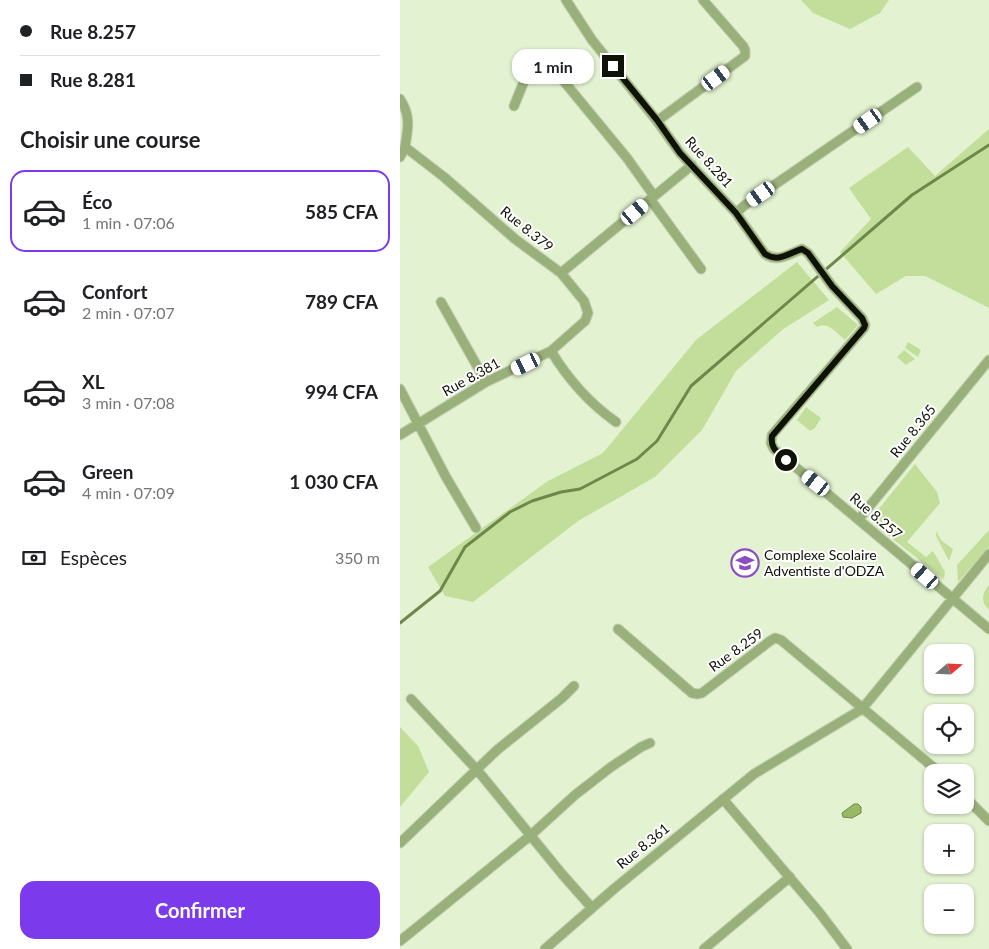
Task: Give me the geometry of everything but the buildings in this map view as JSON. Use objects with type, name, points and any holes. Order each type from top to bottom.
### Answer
[{"type":"street","name":"Rue 8.281","points":[[566,0],[592,40],[657,120],[680,153],[736,213],[765,254],[772,258],[781,258],[802,249],[808,253],[832,286],[862,318],[865,325]]},
{"type":"street","points":[[657,120],[745,56],[746,50],[703,0]]},
{"type":"street","points":[[514,106],[527,74],[546,70],[557,73],[627,158],[701,269]]},
{"type":"street","points":[[736,213],[917,87]]},
{"type":"street","points":[[400,99],[408,116],[405,147],[400,157]]},
{"type":"street","name":"Rue 8.379","points":[[405,147],[444,177],[515,239],[561,273],[584,302],[588,313],[586,321],[551,351]]},
{"type":"street","points":[[561,273],[692,165]]},
{"type":"street","points":[[441,302],[486,382]]},
{"type":"street","name":"Rue 8.257","points":[[865,325],[772,436],[771,443],[774,449],[786,460],[989,629]]},
{"type":"street","points":[[551,351],[561,367],[588,400],[616,422]]},
{"type":"street","name":"Rue 8.381","points":[[400,435],[486,382],[551,351]]},
{"type":"street","name":"Rue 8.365","points":[[859,519],[989,360]]},
{"type":"street","points":[[400,389],[446,478],[476,528]]},
{"type":"street","name":"Rue 8.361","points":[[544,949],[754,774],[862,709],[989,554]]},
{"type":"street","name":"Rue 8.259","points":[[618,629],[692,693],[698,694],[775,638],[781,640],[930,764]]},
{"type":"street","points":[[400,843],[503,746],[574,686]]},
{"type":"street","points":[[411,699],[478,770],[592,908]]},
{"type":"street","points":[[400,941],[531,835],[575,795],[611,767],[650,743]]},
{"type":"street","points":[[723,799],[819,912],[847,949]]},
{"type":"street","points":[[974,806],[989,821]]},
{"type":"street","points":[[704,949],[790,877]]},
{"type":"shaded area","points":[[801,0],[889,0],[880,13],[850,29],[813,13]]},
{"type":"shaded area","points":[[989,129],[989,308],[925,276],[906,276],[876,294],[840,252],[871,219],[849,188],[908,147],[935,176]]},
{"type":"shaded area","points":[[797,262],[829,300],[782,330],[736,371],[702,430],[655,477],[578,521],[473,602],[445,596],[428,567],[548,481],[603,453],[696,340]]},
{"type":"shaded area","points":[[837,307],[858,325],[845,340],[828,327],[817,327],[813,323]]},
{"type":"shaded area","points":[[908,342],[921,350],[918,357],[905,348]]},
{"type":"shaded area","points":[[904,350],[915,359],[906,365],[897,357]]},
{"type":"shaded area","points":[[806,407],[821,418],[815,428],[810,431],[797,420]]},
{"type":"shaded area","points":[[915,464],[937,492],[940,503],[907,542],[926,557],[933,551],[945,572],[944,579],[876,526],[874,515]]},
{"type":"shaded area","points":[[989,530],[989,547],[958,582],[957,565]]},
{"type":"shaded area","points":[[936,531],[941,540],[953,549],[949,561],[936,536]]},
{"type":"shaded area","points":[[989,585],[989,610],[984,604],[983,598]]},
{"type":"shaded area","points":[[400,727],[418,746],[429,772],[400,807]]},
{"type":"shaded area","points":[[854,804],[858,804],[861,807],[861,813],[852,818],[843,817],[842,813]]},
{"type":"waterway","points":[[400,623],[440,591],[465,547],[510,512],[532,501],[561,492],[580,489],[637,459],[657,441],[691,386],[912,195],[989,145]]},
{"type":"place","name":"Complexe Scolaire Adventiste d'ODZA","points":[[745,563]]},
{"type":"route","points":[[613,66],[657,120],[680,153],[736,213],[765,254],[772,258],[781,258],[802,249],[808,253],[832,286],[862,318],[865,325],[864,328],[772,436],[771,443],[774,449],[786,460]]}]
